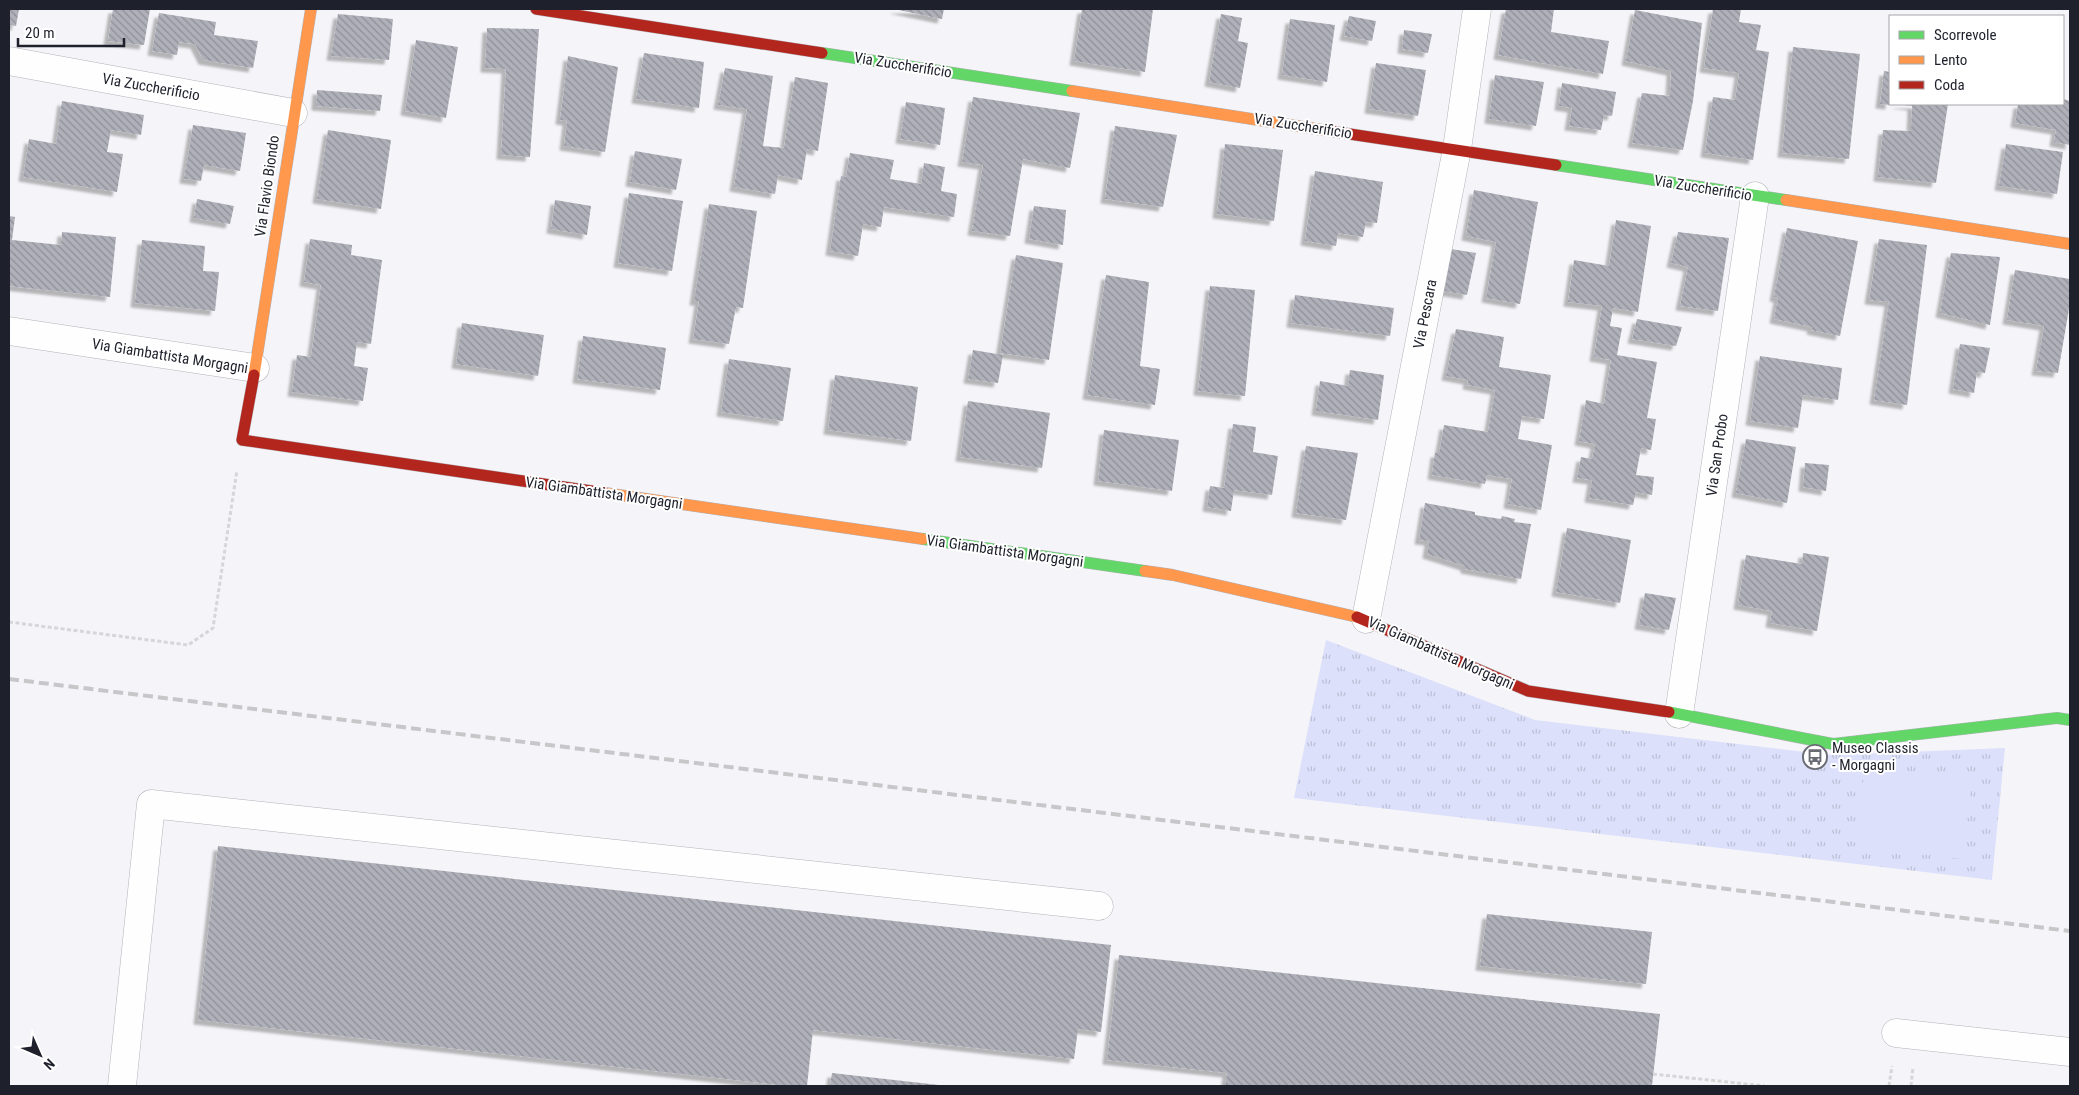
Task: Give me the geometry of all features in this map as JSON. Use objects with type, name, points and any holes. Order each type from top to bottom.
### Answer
[{"type":"street","name":"Via Flavio Biondo","points":[[255,368],[293,113],[311,9]]},
{"type":"street","name":"Via Zuccherificio","points":[[536,9],[2070,244]]},
{"type":"street","name":"Via Pescara","points":[[1366,619],[1457,150],[1477,9]]},
{"type":"street","name":"Via Zuccherificio","points":[[9,60],[293,113]]},
{"type":"street","name":"Via San Probo","points":[[1679,714],[1755,196]]},
{"type":"street","name":"Via Giambattista Morgagni","points":[[9,331],[255,368],[242,440],[1173,575],[1366,619],[1528,691],[1679,714],[1833,744],[2057,718],[2070,720]]},
{"type":"street","points":[[122,1086],[151,804],[1099,906]]},
{"type":"street","points":[[1896,1033],[2070,1052]]},
{"type":"path","points":[[9,622],[188,645],[213,628],[242,440]]},
{"type":"path","points":[[1653,1074],[1765,1086]]},
{"type":"green space","points":[[1326,640],[1535,720],[1831,755],[2005,748],[1992,880],[1294,798]]},
{"type":"green space","points":[[1865,766],[1972,779],[1963,859],[1855,846]]},
{"type":"building","points":[[9,9],[19,9],[16,26],[9,25]]},
{"type":"building","points":[[113,9],[150,9],[144,45],[108,41]]},
{"type":"building","points":[[894,9],[944,9],[942,19]]},
{"type":"building","points":[[1082,9],[1153,9],[1145,72],[1074,61]]},
{"type":"building","points":[[1506,9],[1554,9],[1551,32],[1609,41],[1603,74],[1498,55]]},
{"type":"building","points":[[1713,9],[1741,9],[1739,22],[1761,25],[1756,50],[1769,52],[1753,160],[1705,153],[1713,97],[1735,100],[1739,73],[1704,68]]},
{"type":"building","points":[[1635,10],[1702,23],[1693,101],[1683,150],[1632,143],[1642,93],[1670,96],[1671,71],[1626,61]]},
{"type":"building","points":[[159,13],[216,22],[214,35],[258,41],[253,68],[203,60],[195,44],[179,42],[177,55],[152,51]]},
{"type":"building","points":[[338,14],[393,19],[389,60],[331,56]]},
{"type":"building","points":[[1221,14],[1242,18],[1238,41],[1248,43],[1240,88],[1209,82]]},
{"type":"building","points":[[1349,16],[1376,21],[1372,41],[1344,36]]},
{"type":"building","points":[[1290,19],[1335,25],[1327,82],[1282,75]]},
{"type":"building","points":[[487,28],[539,29],[530,157],[501,155],[506,69],[485,68]]},
{"type":"building","points":[[1404,30],[1432,34],[1428,53],[1402,49]]},
{"type":"building","points":[[416,40],[458,47],[446,118],[405,111]]},
{"type":"building","points":[[1793,47],[1860,54],[1849,159],[1782,153]]},
{"type":"building","points":[[644,53],[704,62],[699,108],[636,99]]},
{"type":"building","points":[[568,56],[618,67],[605,152],[564,146],[567,121],[560,120]]},
{"type":"building","points":[[1376,63],[1426,70],[1418,116],[1369,109]]},
{"type":"building","points":[[725,68],[773,76],[763,146],[784,148],[795,77],[828,83],[818,151],[807,149],[802,180],[778,175],[775,194],[734,187],[747,109],[718,105]]},
{"type":"building","points":[[1884,71],[1889,72],[1889,105],[1880,104]]},
{"type":"building","points":[[1495,75],[1544,82],[1536,126],[1489,119]]},
{"type":"building","points":[[1562,83],[1616,92],[1612,116],[1604,115],[1601,130],[1569,126],[1572,108],[1559,106]]},
{"type":"building","points":[[317,90],[382,95],[380,111],[316,106]]},
{"type":"building","points":[[973,97],[1080,113],[1070,168],[1023,159],[1010,236],[972,231],[983,165],[962,162]]},
{"type":"building","points":[[2064,99],[2070,101],[2070,145],[2054,142],[2056,130],[2015,123],[2018,105],[2064,105]]},
{"type":"building","points":[[62,101],[144,115],[141,135],[111,130],[107,152],[123,154],[117,192],[23,177],[29,139],[56,144]]},
{"type":"building","points":[[906,102],[945,108],[940,145],[900,139]]},
{"type":"building","points":[[1904,105],[1948,105],[1936,183],[1878,177],[1883,130],[1911,131],[1912,106]]},
{"type":"building","points":[[193,125],[246,133],[240,171],[204,165],[201,181],[184,179]]},
{"type":"building","points":[[1115,126],[1177,135],[1163,207],[1105,199]]},
{"type":"building","points":[[328,130],[391,140],[381,209],[317,199]]},
{"type":"building","points":[[1225,144],[1283,150],[1274,221],[1217,214]]},
{"type":"building","points":[[2006,144],[2063,152],[2057,194],[1999,186]]},
{"type":"building","points":[[635,151],[682,159],[676,190],[630,182]]},
{"type":"building","points":[[850,153],[894,160],[890,179],[921,184],[924,163],[945,167],[941,191],[957,194],[954,217],[884,207],[881,227],[863,224],[858,256],[830,251],[841,176],[846,177]]},
{"type":"building","points":[[1315,171],[1383,182],[1377,223],[1366,222],[1363,237],[1338,233],[1336,246],[1305,241]]},
{"type":"building","points":[[1474,190],[1538,202],[1520,304],[1486,298],[1496,242],[1466,236]]},
{"type":"building","points":[[629,193],[683,201],[672,271],[618,263]]},
{"type":"building","points":[[197,199],[234,206],[230,224],[194,218]]},
{"type":"building","points":[[555,200],[591,206],[587,235],[551,229]]},
{"type":"building","points":[[709,204],[757,211],[743,308],[736,307],[729,344],[693,339],[699,301],[694,301]]},
{"type":"building","points":[[1034,206],[1066,210],[1063,245],[1029,239]]},
{"type":"building","points":[[9,216],[15,217],[12,240],[61,245],[62,232],[116,237],[110,297],[9,286]]},
{"type":"building","points":[[1616,220],[1651,226],[1638,312],[1613,308],[1610,326],[1622,328],[1617,355],[1657,362],[1647,418],[1656,419],[1651,450],[1641,448],[1636,475],[1654,477],[1652,495],[1636,492],[1633,505],[1589,498],[1592,480],[1577,478],[1581,457],[1592,459],[1595,444],[1579,441],[1586,400],[1604,404],[1611,360],[1594,357],[1602,306],[1568,302],[1574,260],[1609,266]]},
{"type":"building","points":[[1787,228],[1858,241],[1840,336],[1811,330],[1812,327],[1774,319],[1778,298],[1774,297]]},
{"type":"building","points":[[1678,232],[1729,238],[1718,311],[1680,306],[1688,267],[1671,263]]},
{"type":"building","points":[[310,239],[352,245],[351,255],[382,260],[371,344],[357,342],[354,366],[368,368],[363,401],[292,392],[297,355],[311,357],[321,285],[304,282]]},
{"type":"building","points":[[1879,239],[1927,245],[1907,405],[1874,400],[1889,302],[1869,300]]},
{"type":"building","points":[[142,240],[205,246],[203,271],[219,272],[215,311],[135,303]]},
{"type":"building","points":[[1451,249],[1476,253],[1467,295],[1443,291]]},
{"type":"building","points":[[1951,253],[2000,257],[1990,325],[1940,313]]},
{"type":"building","points":[[1016,255],[1063,263],[1049,360],[1000,353]]},
{"type":"building","points":[[2015,270],[2070,279],[2070,303],[2058,373],[2036,371],[2044,326],[2007,320]]},
{"type":"building","points":[[1106,275],[1149,282],[1140,366],[1160,369],[1155,405],[1087,395]]},
{"type":"building","points":[[1210,286],[1255,290],[1245,396],[1198,391]]},
{"type":"building","points":[[1295,295],[1394,308],[1390,336],[1291,323]]},
{"type":"building","points":[[1637,319],[1682,327],[1676,346],[1632,339]]},
{"type":"building","points":[[462,323],[544,335],[538,376],[456,364]]},
{"type":"building","points":[[1456,329],[1504,337],[1499,367],[1551,375],[1544,419],[1522,416],[1518,439],[1552,445],[1541,510],[1508,504],[1512,479],[1487,475],[1485,484],[1432,475],[1435,453],[1439,453],[1444,425],[1488,432],[1495,390],[1467,385],[1468,380],[1446,376]]},
{"type":"building","points":[[583,336],[666,348],[660,390],[577,379]]},
{"type":"building","points":[[1960,344],[1990,348],[1985,373],[1977,372],[1974,393],[1953,389]]},
{"type":"building","points":[[973,350],[1003,355],[998,383],[968,379]]},
{"type":"building","points":[[1760,356],[1842,368],[1838,400],[1803,395],[1798,428],[1750,421]]},
{"type":"building","points":[[729,359],[791,368],[783,421],[721,412]]},
{"type":"building","points":[[1350,370],[1384,375],[1378,420],[1316,411],[1320,381],[1348,386]]},
{"type":"building","points":[[835,375],[918,387],[911,441],[828,430]]},
{"type":"building","points":[[968,401],[1050,413],[1042,468],[960,457]]},
{"type":"building","points":[[1233,424],[1256,427],[1253,452],[1278,456],[1272,495],[1234,490],[1231,511],[1207,507],[1210,486],[1224,488]]},
{"type":"building","points":[[1104,430],[1179,440],[1172,491],[1098,481]]},
{"type":"building","points":[[1746,439],[1796,447],[1787,503],[1736,493]]},
{"type":"building","points":[[1306,446],[1358,453],[1346,520],[1296,513]]},
{"type":"building","points":[[1805,463],[1829,465],[1826,491],[1803,487]]},
{"type":"building","points":[[1425,503],[1475,512],[1475,515],[1501,519],[1502,516],[1515,519],[1514,522],[1531,524],[1521,579],[1465,569],[1465,566],[1427,554],[1429,541],[1419,540]]},
{"type":"building","points":[[1567,528],[1631,540],[1620,603],[1556,592]]},
{"type":"building","points":[[1803,553],[1829,557],[1817,631],[1770,623],[1772,611],[1738,605],[1746,555],[1802,564]]},
{"type":"building","points":[[1645,593],[1676,598],[1669,630],[1639,625]]},
{"type":"building","points":[[218,846],[1111,945],[1101,1032],[1078,1029],[1074,1059],[813,1030],[807,1086],[788,1086],[198,1020]]},
{"type":"building","points":[[1487,914],[1652,932],[1646,984],[1480,966]]},
{"type":"building","points":[[1119,955],[1660,1014],[1652,1086],[1225,1086],[1227,1073],[1107,1060]]},
{"type":"building","points":[[832,1073],[939,1085],[939,1086],[830,1086]]},
{"type":"railway","points":[[9,679],[2070,931]]},
{"type":"traffic: fast","points":[[822,53],[1072,91]]},
{"type":"traffic: fast","points":[[1556,165],[1786,200]]},
{"type":"traffic: fast","points":[[923,539],[1145,571]]},
{"type":"traffic: fast","points":[[1669,712],[1833,744],[2057,718],[2070,720]]},
{"type":"traffic: slow","points":[[254,375],[311,9]]},
{"type":"traffic: slow","points":[[1072,91],[1323,130]]},
{"type":"traffic: slow","points":[[1786,200],[2070,244]]},
{"type":"traffic: slow","points":[[605,493],[923,539]]},
{"type":"traffic: slow","points":[[1145,571],[1173,575],[1357,617]]},
{"type":"traffic: jam","points":[[536,9],[822,53]]},
{"type":"traffic: jam","points":[[1323,130],[1556,165]]},
{"type":"traffic: jam","points":[[254,375],[242,440],[605,493]]},
{"type":"traffic: jam","points":[[1357,617],[1528,691],[1669,712]]},
{"type":"place","name":"Museo Classis - Morgagni","points":[[1815,757]]}]
